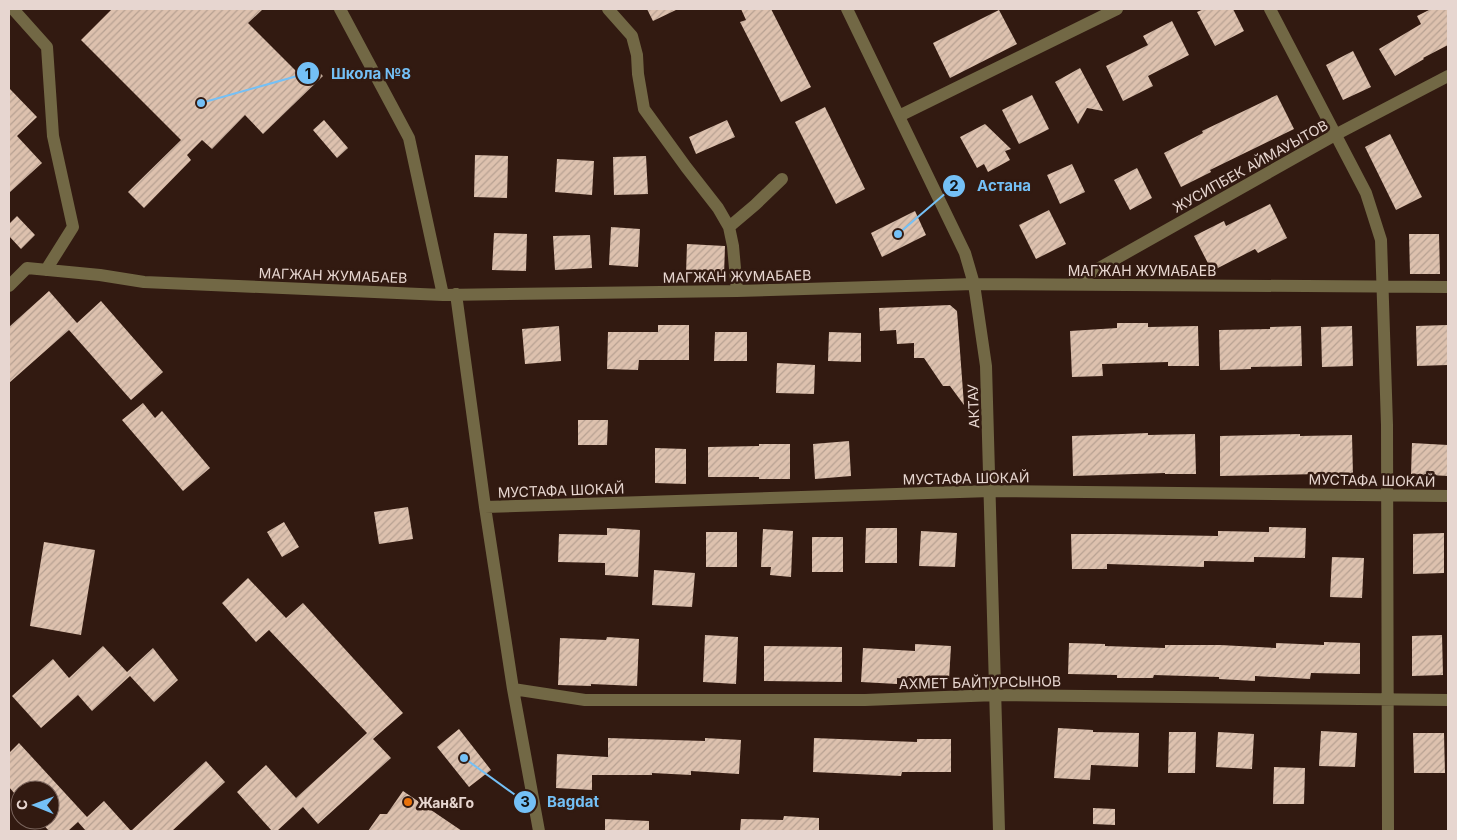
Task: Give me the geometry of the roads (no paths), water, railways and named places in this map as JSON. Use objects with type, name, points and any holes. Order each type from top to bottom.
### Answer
[{"type":"street","points":[[13,9],[46,47],[53,136],[73,227],[46,270]]},
{"type":"street","points":[[340,9],[409,138],[443,295]]},
{"type":"street","points":[[608,9],[632,36],[637,55],[644,109],[718,208],[729,226],[733,246],[737,291]]},
{"type":"street","name":"АКТАУ","points":[[847,9],[965,254],[974,284],[986,366],[997,695],[999,831]]},
{"type":"street","points":[[899,116],[1117,9]]},
{"type":"street","points":[[1270,9],[1366,193],[1381,240],[1388,495],[1388,831]]},
{"type":"street","name":"ЖУСИПБЕК АЙМАУЫТОВ","points":[[1068,285],[1335,134],[1448,76]]},
{"type":"street","points":[[729,226],[755,205],[782,179]]},
{"type":"street","name":"МАГЖАН ЖУМАБАЕВ","points":[[9,286],[27,268],[100,275],[144,282],[443,295],[737,291],[974,284],[1448,287]]},
{"type":"street","points":[[456,294],[485,507],[513,690],[539,831]]},
{"type":"street","name":"МУСТАФА ШОКАЙ","points":[[485,507],[991,491],[1448,496]]},
{"type":"street","name":"АХМЕТ БАЙТУРСЫНОВ","points":[[513,690],[585,700],[866,700],[997,695],[1448,700]]},
{"type":"place","name":"Школа №8","points":[[201,103]]},
{"type":"place","name":"Астана","points":[[898,234]]},
{"type":"place","name":"Bagdat","points":[[464,758]]},
{"type":"place","name":"Жан&Го","points":[[408,802]]}]
